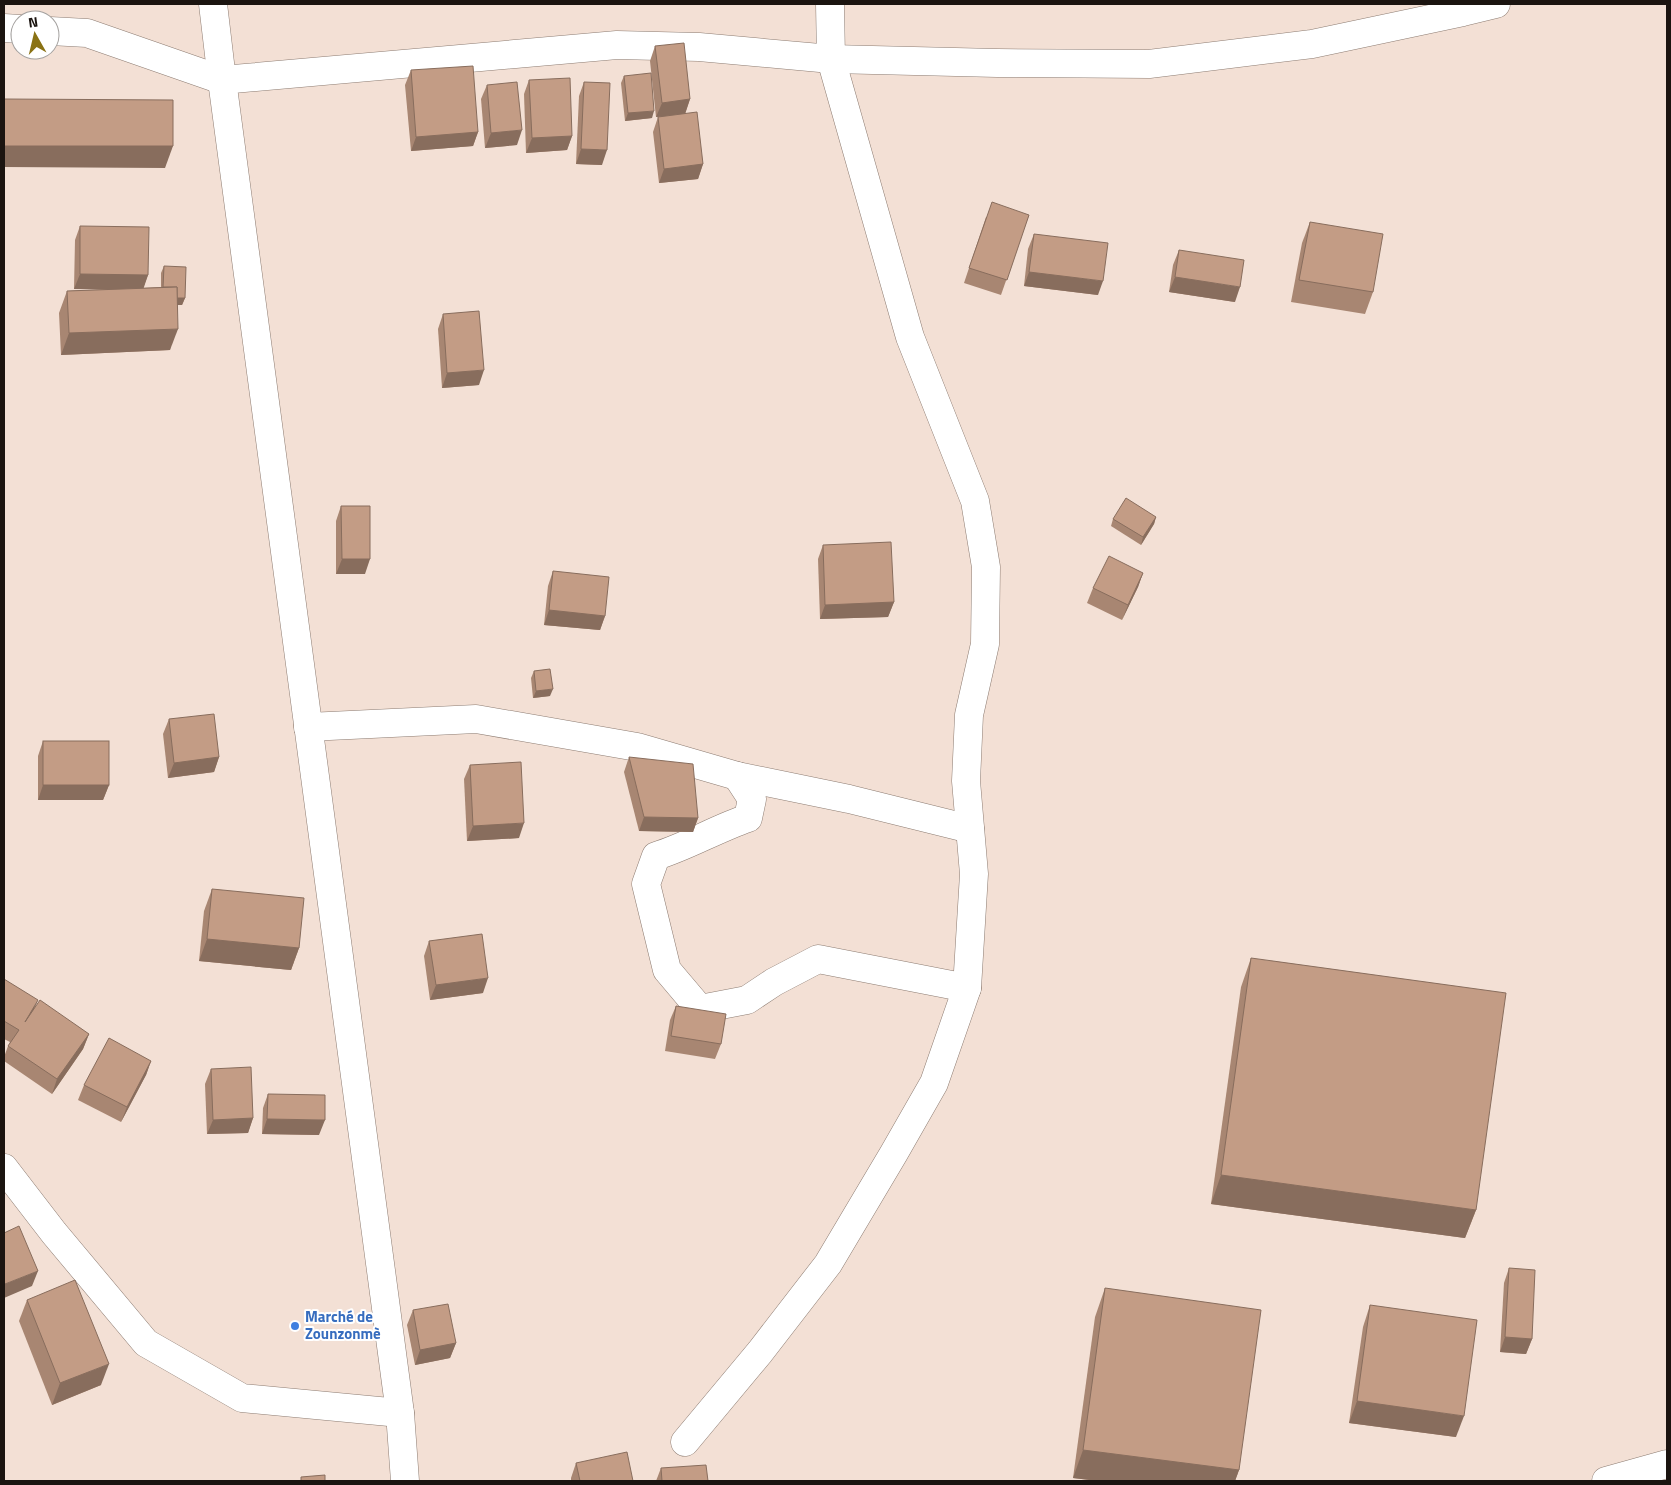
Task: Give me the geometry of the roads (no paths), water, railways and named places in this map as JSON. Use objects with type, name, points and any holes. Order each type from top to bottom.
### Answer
[{"type":"street","points":[[213,4],[400,1413],[405,1481]]},
{"type":"street","points":[[685,1442],[760,1352],[828,1264],[934,1083],[967,988],[974,874],[966,781],[969,715],[985,644],[986,567],[975,501],[910,337],[831,59],[830,4]]},
{"type":"street","points":[[60,32],[87,33],[222,80],[617,45],[699,47],[831,59],[1149,64],[1312,44],[1496,4]]},
{"type":"street","points":[[308,727],[476,719],[637,747],[737,776],[849,799],[970,829]]},
{"type":"street","points":[[737,776],[752,799],[748,818],[730,824],[676,850],[656,856],[646,884],[667,970],[700,1009],[747,1000],[774,982],[818,959],[967,988]]},
{"type":"street","points":[[4,1168],[54,1233],[146,1343],[242,1398],[400,1413]]},
{"type":"street","points":[[1606,1481],[1667,1464]]},
{"type":"place","name":"Marché de Zounzonmè","points":[[295,1326]]}]
